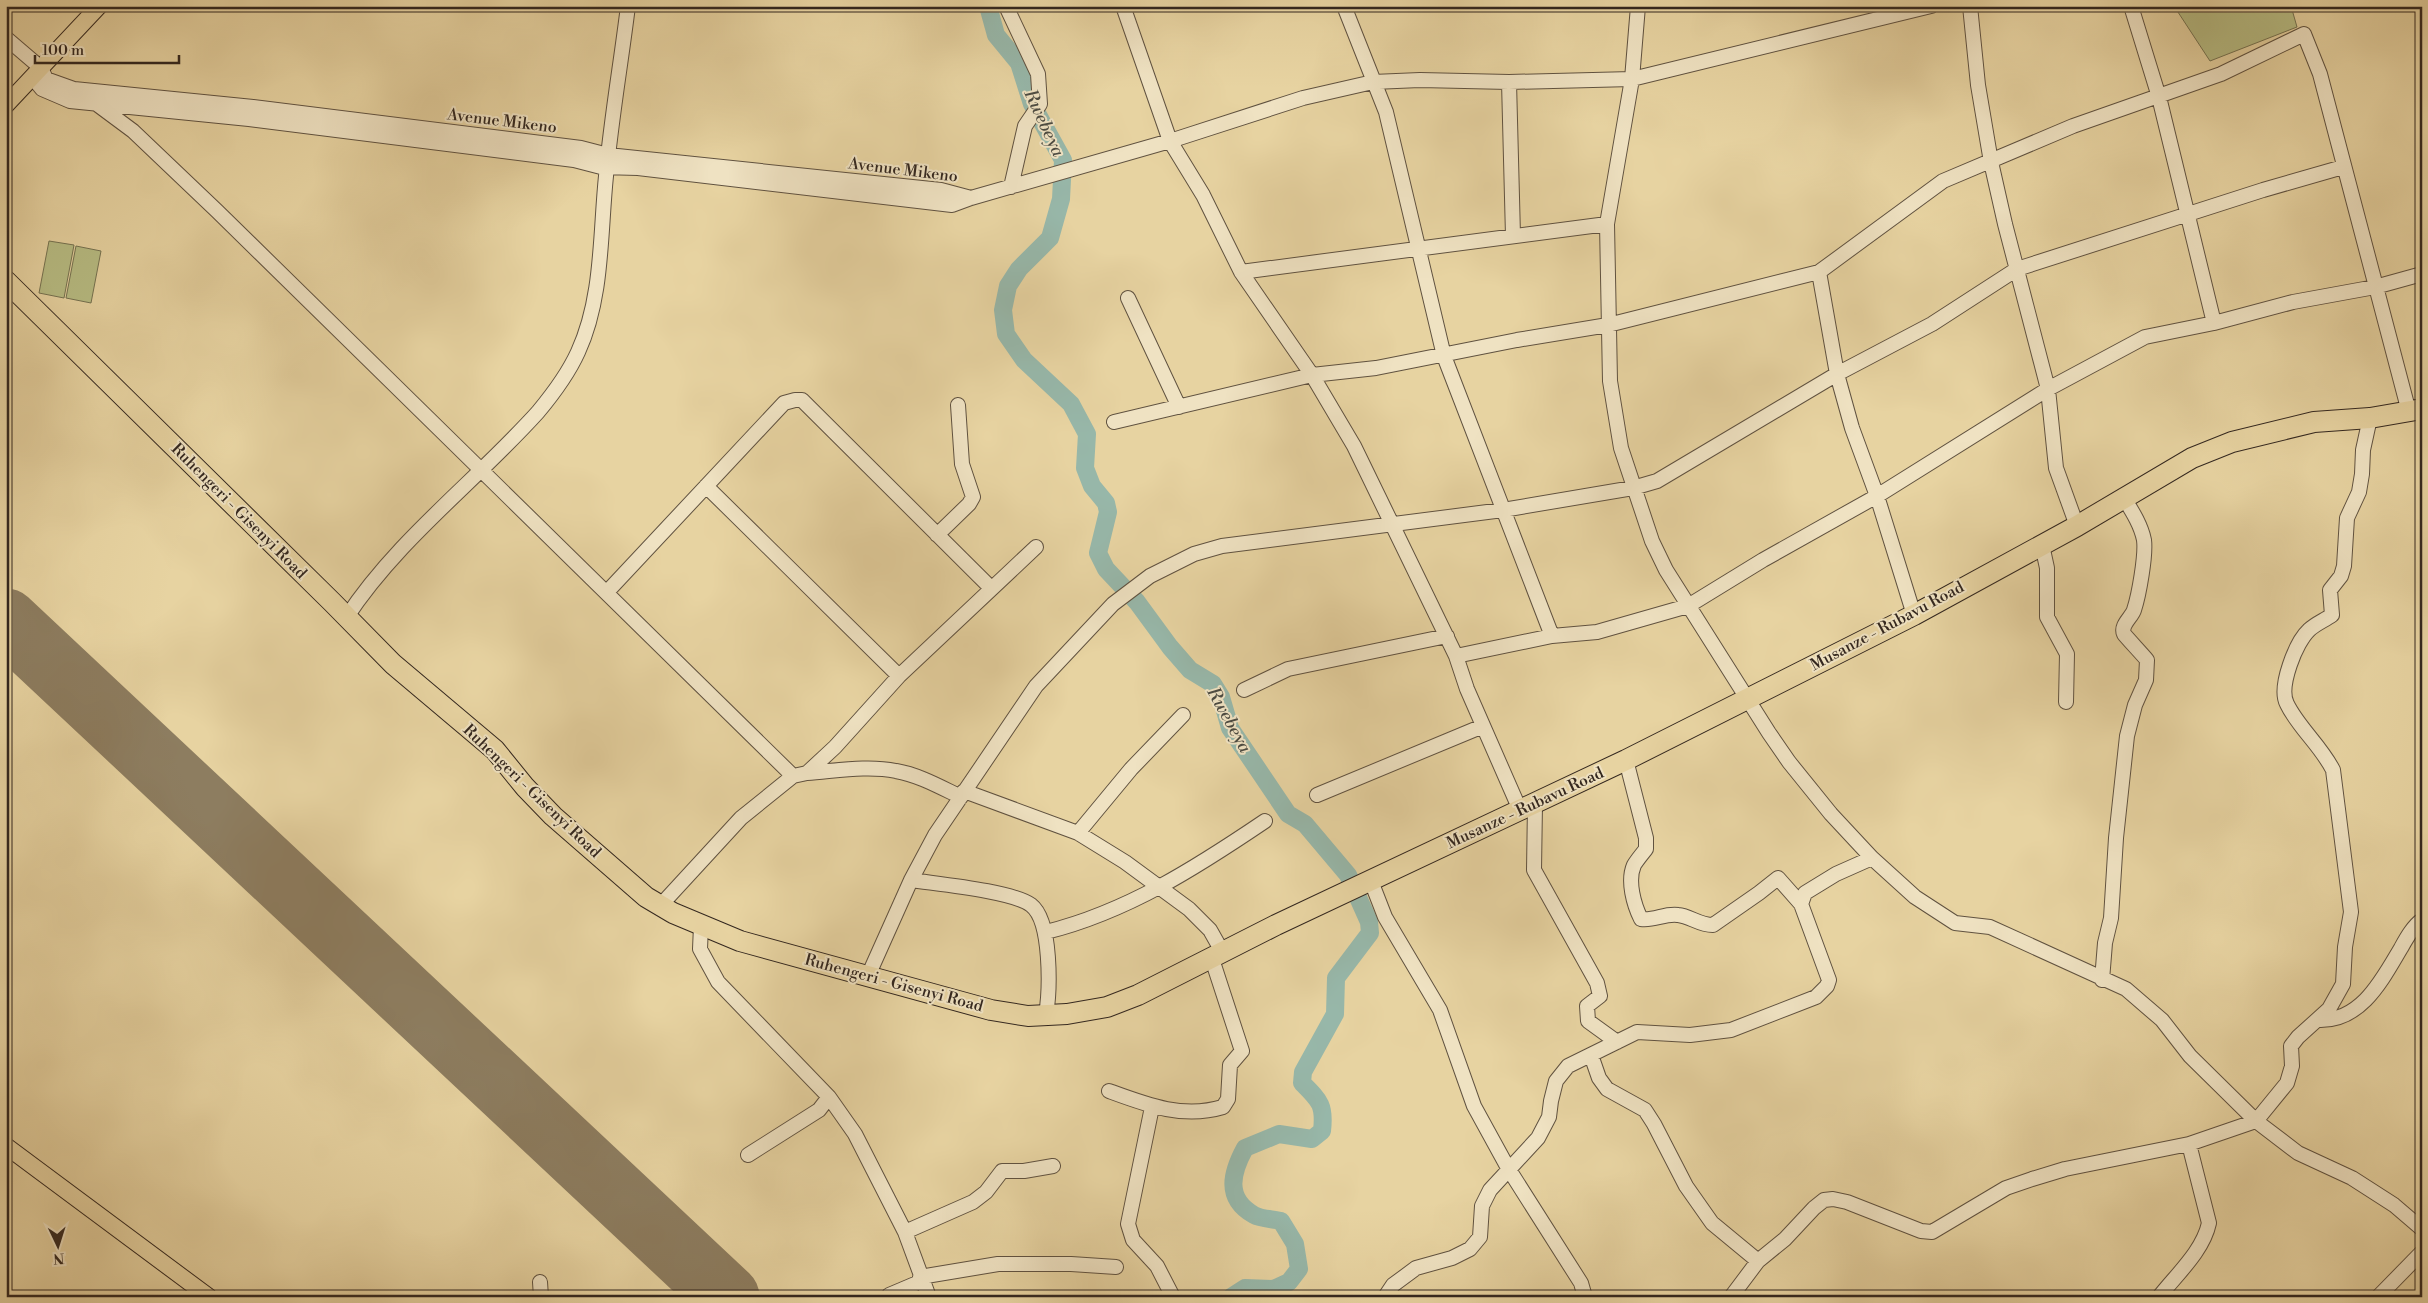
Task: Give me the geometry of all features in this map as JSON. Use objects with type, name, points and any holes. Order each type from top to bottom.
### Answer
[{"type":"highway","name":"Ruhengeri - Gisenyi Road","points":[[6,281],[346,618],[394,664],[495,750],[525,787],[553,816],[632,887],[660,906],[701,926],[740,941],[991,1010],[1028,1016],[1067,1014],[1107,1007],[1138,995],[1328,902]]},
{"type":"highway","name":"Musanze - Rubavu Road","points":[[1328,902],[1626,760],[1914,615],[2077,526],[2192,458],[2232,442],[2314,422],[2370,418],[2415,410]]},
{"type":"main road","points":[[6,105],[99,6]]},
{"type":"main road","points":[[6,1146],[208,1297]]},
{"type":"street","points":[[346,618],[366,589],[480,469],[538,412],[553,393],[578,352],[592,312],[596,290],[608,161],[628,6]]},
{"type":"street","points":[[1006,6],[1038,74],[1040,104],[1028,122],[1011,187]]},
{"type":"street","points":[[1123,6],[1170,141],[1203,195],[1241,272],[1312,375],[1354,446],[1456,656],[1483,726],[1527,807],[1536,842],[1534,870],[1597,983],[1600,996],[1587,1006],[1588,1021],[1617,1042]]},
{"type":"street","points":[[1344,6],[1388,120],[1444,356],[1552,636]]},
{"type":"street","points":[[1638,6],[1632,79],[1607,224],[1610,381],[1621,448],[1633,488],[1666,570],[1688,606],[1789,762],[1831,814],[1872,858],[1915,897],[1955,923],[1990,927],[2102,980],[2126,989],[2162,1020],[2190,1056],[2256,1120],[2298,1153],[2352,1178],[2394,1205],[2422,1229]]},
{"type":"street","name":"Avenue Mikeno","points":[[92,97],[135,94],[572,147],[608,161],[638,168],[952,205],[1170,141],[1303,98],[1373,82],[1420,80],[1509,82],[1632,79],[1931,6]]},
{"type":"street","points":[[1970,6],[1978,86],[1992,162],[2048,389],[2056,468],[2077,526]]},
{"type":"street","points":[[2131,6],[2159,97],[2214,323]]},
{"type":"street","points":[[1114,422],[1312,375],[1376,368],[1517,340],[1608,325],[1819,272],[1943,181],[1992,162],[2073,126],[2221,74],[2304,34],[2320,74],[2375,287],[2415,410]]},
{"type":"street","points":[[6,38],[37,73]]},
{"type":"street","name":"Avenue Mikeno","points":[[37,73],[46,79],[74,89],[120,111],[360,132],[574,160],[608,161]]},
{"type":"street","points":[[1509,82],[1513,236]]},
{"type":"street","points":[[135,94],[120,111],[217,211],[607,592],[800,775],[877,768],[896,771],[1078,833],[1125,862],[1189,909],[1210,930],[1242,1051],[1230,1065],[1228,1099],[1223,1107],[1209,1111],[1178,1112],[1152,1107],[1109,1091]]},
{"type":"street","points":[[868,976],[911,880],[935,835],[1036,686],[1113,604],[1150,576],[1194,554],[1222,546],[1503,510],[1633,488],[1665,476],[1837,374],[1932,324],[2017,269],[2187,216],[2263,190],[2343,167]]},
{"type":"street","points":[[1241,272],[1607,224]]},
{"type":"street","points":[[1819,272],[1837,374],[1852,428],[1877,496],[1914,615]]},
{"type":"street","points":[[1456,656],[1552,636],[1597,632],[1688,606],[1762,560],[1877,496],[2048,389],[2145,337],[2214,323],[2293,302],[2375,287],[2422,274]]},
{"type":"street","points":[[1128,298],[1179,407]]},
{"type":"street","points":[[607,592],[784,403],[795,400],[802,400],[991,588]]},
{"type":"street","points":[[937,535],[969,504],[973,497],[962,464],[958,405]]},
{"type":"street","points":[[1731,1297],[1758,1260],[1785,1239],[1824,1200],[1833,1199],[1847,1202],[1922,1232],[1932,1232],[2006,1188],[2032,1179],[2065,1168],[2188,1144],[2256,1120],[2287,1083],[2292,1066],[2291,1046],[2330,1009],[2343,984],[2345,947],[2351,912],[2346,854],[2333,770],[2327,758],[2286,703],[2284,685],[2301,640],[2310,629],[2332,615],[2330,590],[2341,576],[2344,566],[2347,518],[2359,492],[2362,450],[2370,418]]},
{"type":"street","points":[[706,486],[899,676]]},
{"type":"street","points":[[2102,980],[2105,943],[2112,918],[2116,838],[2127,736],[2135,706],[2146,680],[2147,660],[2124,634],[2124,626],[2134,612],[2140,588],[2144,550],[2144,539],[2136,518],[2124,498]]},
{"type":"street","points":[[2042,544],[2047,568],[2047,617],[2067,654],[2066,702]]},
{"type":"street","points":[[660,906],[741,818],[835,747],[899,676],[1036,547]]},
{"type":"street","points":[[1244,690],[1288,670],[1446,636]]},
{"type":"street","points":[[1078,833],[1132,769],[1183,715]]},
{"type":"street","points":[[1318,795],[1483,726]]},
{"type":"street","points":[[1385,1297],[1393,1285],[1416,1268],[1452,1258],[1470,1249],[1480,1237],[1482,1206],[1490,1190],[1508,1168],[1538,1138],[1549,1117],[1556,1081],[1568,1066],[1637,1032],[1690,1035],[1731,1030],[1816,997],[1827,986],[1829,980],[1801,904],[1778,878],[1713,925],[1704,925],[1678,915],[1649,920],[1641,919],[1634,905],[1632,873],[1634,865],[1646,849],[1646,838],[1626,760]]},
{"type":"street","points":[[1046,932],[1104,915],[1158,888],[1208,859],[1266,821]]},
{"type":"street","points":[[1801,904],[1805,893],[1836,874],[1872,858]]},
{"type":"street","points":[[911,880],[995,893],[1031,905],[1042,917],[1046,932],[1048,1002],[1046,1015]]},
{"type":"street","points":[[1367,883],[1440,1010],[1474,1106],[1508,1168],[1581,1283],[1585,1297]]},
{"type":"street","points":[[2318,1020],[2329,1020],[2344,1015],[2364,1002],[2380,983],[2404,942],[2422,920]]},
{"type":"street","points":[[701,926],[700,949],[718,982],[829,1097],[855,1134],[905,1232],[929,1297]]},
{"type":"street","points":[[1591,1056],[1599,1078],[1607,1088],[1645,1110],[1686,1186],[1712,1223],[1758,1260]]},
{"type":"street","points":[[748,1155],[819,1110],[829,1097]]},
{"type":"street","points":[[1152,1107],[1128,1224],[1132,1240],[1157,1266],[1173,1297]]},
{"type":"street","points":[[2159,1297],[2200,1246],[2207,1234],[2209,1223],[2188,1144]]},
{"type":"street","points":[[905,1232],[973,1202],[986,1192],[1002,1171],[1024,1171],[1054,1166]]},
{"type":"street","points":[[2378,1297],[2422,1252]]},
{"type":"street","points":[[889,1295],[921,1279],[998,1264],[1071,1264],[1116,1267]]},
{"type":"street","points":[[540,1282],[541,1297]]},
{"type":"green space","points":[[2174,6],[2291,6],[2297,27],[2210,61]]},
{"type":"green space","points":[[49,241],[74,245],[64,298],[39,293]]},
{"type":"green space","points":[[76,246],[101,251],[91,303],[66,298]]},
{"type":"waterway","name":"Rwebeya","points":[[988,6],[996,35],[1019,63],[1032,104],[1063,160],[1061,199],[1050,238],[1019,269],[1008,286],[1003,310],[1006,334],[1024,360],[1071,404],[1087,434],[1085,468],[1092,486],[1106,503],[1108,512],[1098,553],[1106,569],[1137,602],[1170,647],[1190,670],[1213,684],[1221,697],[1230,728],[1288,814],[1305,824],[1348,875],[1369,922],[1370,933],[1336,978],[1335,1014],[1303,1072],[1302,1083],[1317,1099],[1322,1109],[1322,1131],[1312,1139],[1279,1134],[1245,1148],[1234,1175],[1235,1193],[1238,1201],[1244,1208],[1254,1215],[1281,1221],[1295,1244],[1299,1269],[1289,1282],[1274,1289],[1245,1288],[1231,1297]]},
{"type":"runway","points":[[6,621],[727,1297]]}]
